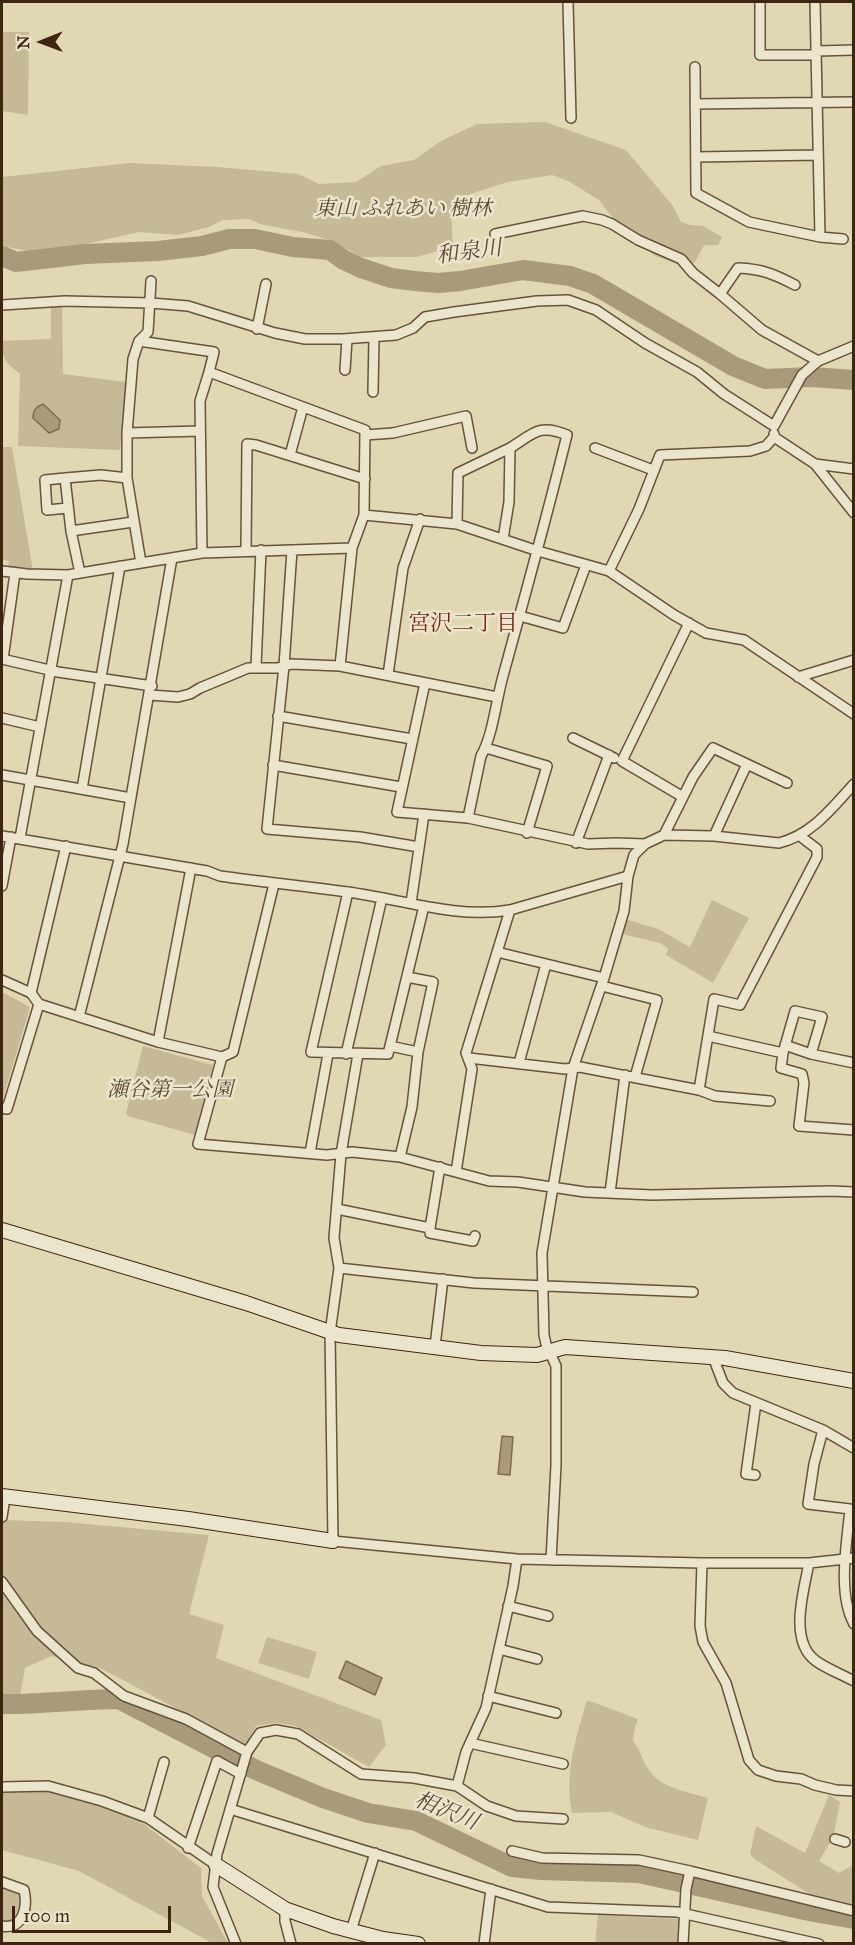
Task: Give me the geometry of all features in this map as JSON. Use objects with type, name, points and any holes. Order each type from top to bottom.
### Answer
[{"type":"street","points":[[568,2],[571,118]]},
{"type":"street","points":[[760,2],[760,55],[854,50]]},
{"type":"street","points":[[815,2],[820,237]]},
{"type":"street","points":[[695,67],[696,193],[748,222],[843,240]]},
{"type":"street","points":[[695,104],[854,102]]},
{"type":"street","points":[[696,157],[818,155]]},
{"type":"street","points":[[495,234],[583,216],[602,220],[681,260],[693,273],[762,330],[818,361]]},
{"type":"street","points":[[720,294],[738,268],[774,273],[795,285]]},
{"type":"street","points":[[141,563],[127,478],[127,433],[133,359],[139,341],[148,332],[151,280]]},
{"type":"street","points":[[257,329],[266,284]]},
{"type":"street","points":[[2,305],[65,301],[188,306],[257,329],[305,339],[348,339],[396,335],[413,328],[425,317],[537,301],[568,300],[596,310],[645,343],[697,372],[724,394],[774,426]]},
{"type":"street","points":[[373,392],[374,337]]},
{"type":"street","points":[[345,370],[348,339]]},
{"type":"street","points":[[139,341],[214,352],[200,401],[202,553]]},
{"type":"street","points":[[609,571],[639,509],[660,455],[750,452],[766,446],[774,437],[774,426],[802,375],[818,361],[854,346]]},
{"type":"street","points":[[209,372],[365,430],[364,515],[352,549],[340,666]]},
{"type":"street","points":[[290,455],[303,407]]},
{"type":"street","points":[[365,435],[393,433],[466,416],[472,448]]},
{"type":"street","points":[[458,524],[458,473],[510,448],[542,429],[554,430],[567,435],[497,697],[486,748],[481,756],[468,818]]},
{"type":"street","points":[[127,433],[200,431]]},
{"type":"street","points":[[774,437],[815,464],[854,513]]},
{"type":"street","points":[[246,551],[247,444],[365,479]]},
{"type":"street","points":[[503,540],[509,502],[510,448]]},
{"type":"street","points":[[595,448],[653,470]]},
{"type":"street","points":[[815,464],[854,469]]},
{"type":"street","points":[[68,508],[47,510],[45,480],[101,475],[127,478]]},
{"type":"street","points":[[65,478],[71,531],[80,573]]},
{"type":"street","points":[[364,515],[458,524],[503,540],[609,571],[706,633],[744,640],[854,714]]},
{"type":"street","points":[[388,675],[403,568],[420,519]]},
{"type":"street","points":[[71,531],[133,522]]},
{"type":"street","points":[[2,571],[68,576],[202,553],[352,549]]},
{"type":"street","points":[[256,667],[261,550]]},
{"type":"street","points":[[292,550],[284,666],[267,829],[360,837],[419,847]]},
{"type":"street","points":[[79,1017],[120,855],[151,690],[172,558]]},
{"type":"street","points":[[520,616],[562,628],[586,565]]},
{"type":"street","points":[[82,789],[120,566]]},
{"type":"street","points":[[15,573],[2,659],[178,697],[190,694],[248,668],[278,668],[291,664],[340,666],[497,697]]},
{"type":"street","points":[[2,886],[11,837],[31,780],[68,576]]},
{"type":"street","points":[[622,761],[689,623]]},
{"type":"street","points":[[798,677],[854,660]]},
{"type":"street","points":[[425,683],[397,812],[468,818],[576,843],[645,844]]},
{"type":"street","points":[[279,716],[412,739]]},
{"type":"street","points":[[2,718],[40,727]]},
{"type":"street","points":[[573,738],[622,761],[683,796]]},
{"type":"street","points":[[486,748],[547,766],[527,833]]},
{"type":"street","points":[[664,835],[693,777],[713,748],[787,783]]},
{"type":"street","points":[[576,843],[609,755]]},
{"type":"street","points":[[714,836],[747,764]]},
{"type":"street","points":[[273,765],[401,787]]},
{"type":"street","points":[[2,775],[131,798]]},
{"type":"street","points":[[552,1560],[556,1465],[556,1366],[544,1335],[542,1253],[573,1068],[603,982],[624,911],[628,876],[634,855],[645,844],[664,835],[714,836],[779,843],[800,836],[824,818],[854,784]]},
{"type":"street","points":[[411,903],[424,814]]},
{"type":"street","points":[[699,1090],[714,999],[740,1005],[817,857],[817,849],[800,836]]},
{"type":"street","points":[[11,837],[191,868],[220,876],[348,892],[467,912],[492,913],[510,910],[628,876]]},
{"type":"street","points":[[31,993],[66,846]]},
{"type":"street","points":[[158,1042],[191,868]]},
{"type":"street","points":[[2,980],[31,993],[39,1004],[158,1042],[222,1058],[233,1052],[274,884]]},
{"type":"street","points":[[348,892],[311,1052],[388,1054],[424,906]]},
{"type":"street","points":[[346,1054],[382,898]]},
{"type":"street","points":[[456,1172],[472,1069],[466,1053],[510,910]]},
{"type":"street","points":[[497,952],[546,964],[657,1000],[630,1076],[610,1193]]},
{"type":"street","points":[[519,1063],[546,964]]},
{"type":"street","points":[[400,1157],[412,1107],[418,1052],[433,982],[407,977]]},
{"type":"street","points":[[2,1108],[7,1109],[39,1004]]},
{"type":"street","points":[[811,1054],[822,1017],[795,1011],[781,1068],[802,1074],[804,1083],[799,1126],[854,1130]]},
{"type":"street","points":[[708,1036],[854,1064]]},
{"type":"street","points":[[390,1046],[418,1052]]},
{"type":"street","points":[[310,1153],[328,1054]]},
{"type":"street","points":[[333,1541],[330,1333],[339,1268],[334,1238],[341,1154],[358,1054]]},
{"type":"street","points":[[222,1058],[198,1144],[400,1157],[489,1181],[518,1182],[553,1188],[610,1193],[652,1195],[854,1192]]},
{"type":"street","points":[[469,1058],[580,1067],[699,1090],[715,1096],[770,1101]]},
{"type":"street","points":[[440,1167],[430,1233],[473,1241],[475,1236]]},
{"type":"street","points":[[337,1209],[430,1228]]},
{"type":"street","points":[[2,1230],[246,1303],[330,1333],[503,1354],[537,1355],[565,1347],[713,1357],[854,1381]]},
{"type":"street","points":[[339,1268],[443,1279],[543,1286],[693,1292]]},
{"type":"street","points":[[435,1347],[443,1279]]},
{"type":"street","points":[[713,1357],[723,1383],[733,1393],[823,1430],[854,1448]]},
{"type":"street","points":[[754,1475],[746,1474],[756,1403]]},
{"type":"street","points":[[823,1430],[814,1464],[808,1504],[850,1509],[850,1559],[846,1602],[854,1623]]},
{"type":"street","points":[[2,1517],[3,1496],[333,1541],[517,1559],[809,1563],[850,1559]]},
{"type":"street","points":[[457,1786],[465,1752],[486,1708],[517,1559]]},
{"type":"street","points":[[702,1563],[700,1626],[702,1642],[726,1683],[749,1760],[758,1770],[776,1776],[801,1779],[836,1790],[854,1791]]},
{"type":"street","points":[[809,1563],[799,1610],[800,1630],[806,1648],[814,1660],[854,1681]]},
{"type":"street","points":[[2,1582],[37,1631],[78,1668],[94,1673],[124,1696],[186,1719],[246,1755]]},
{"type":"street","points":[[508,1606],[548,1616]]},
{"type":"street","points":[[499,1649],[537,1659]]},
{"type":"street","points":[[488,1696],[556,1713]]},
{"type":"street","points":[[236,1944],[213,1887],[217,1854],[246,1755],[260,1733],[276,1730],[298,1734],[362,1774],[414,1778],[457,1786],[488,1806],[516,1816],[563,1819]]},
{"type":"street","points":[[470,1743],[563,1764]]},
{"type":"street","points":[[188,1848],[218,1761],[242,1772]]},
{"type":"street","points":[[148,1818],[164,1762]]},
{"type":"street","points":[[2,1786],[48,1786],[102,1801],[148,1818],[188,1848],[285,1909],[351,1931],[418,1944]]},
{"type":"street","points":[[230,1809],[548,1907],[677,1912],[819,1944]]},
{"type":"street","points":[[512,1851],[542,1858],[639,1860],[854,1911]]},
{"type":"street","points":[[351,1931],[375,1854]]},
{"type":"street","points":[[683,1944],[689,1873]]},
{"type":"street","points":[[2,1882],[24,1890],[27,1903],[17,1924],[10,1928],[2,1926]]},
{"type":"street","points":[[484,1944],[491,1889]]},
{"type":"street","points":[[285,1909],[285,1921],[291,1944]]},
{"type":"green space","points":[[2,32],[29,32],[28,115],[2,111]]},
{"type":"green space","name":"東山 ふれあい 樹林","points":[[545,122],[626,150],[673,206],[681,222],[703,226],[722,237],[718,245],[704,245],[695,262],[686,266],[655,256],[615,221],[599,200],[568,181],[552,175],[508,182],[467,195],[451,211],[453,247],[416,257],[360,257],[336,242],[303,232],[263,225],[249,219],[223,220],[209,227],[178,235],[139,232],[82,245],[33,252],[2,246],[2,177],[129,163],[298,174],[319,184],[356,182],[381,166],[414,160],[441,141],[477,124]]},
{"type":"green space","points":[[51,305],[62,306],[63,374],[126,382],[120,450],[18,446],[20,374],[6,360],[2,341],[51,339]]},
{"type":"green space","points":[[2,447],[12,447],[33,571],[7,569],[9,561],[2,559]]},
{"type":"green space","points":[[712,900],[749,918],[713,983],[666,955],[668,948],[660,943],[622,934],[625,919],[658,929],[690,947]]},
{"type":"green space","points":[[2,992],[30,1007],[2,1101]]},
{"type":"green space","name":"瀬谷第一公園","points":[[143,1046],[213,1065],[195,1135],[128,1116],[126,1113]]},
{"type":"green space","points":[[2,1520],[64,1522],[209,1535],[189,1614],[224,1625],[216,1658],[381,1720],[386,1745],[369,1767],[296,1726],[275,1723],[256,1726],[245,1745],[102,1669],[51,1656],[25,1668],[18,1708],[2,1705]]},
{"type":"green space","points":[[267,1637],[317,1652],[309,1679],[258,1663]]},
{"type":"green space","points":[[587,1700],[638,1719],[633,1741],[654,1776],[667,1785],[708,1798],[698,1840],[645,1827],[611,1812],[572,1813],[570,1770]]},
{"type":"green space","points":[[52,1790],[140,1821],[201,1868],[202,1896],[228,1943],[212,1943],[79,1871],[2,1850],[2,1792]]},
{"type":"green space","points":[[829,1795],[840,1802],[833,1838],[819,1861],[839,1873],[853,1865],[853,1906],[811,1895],[750,1854],[756,1826],[805,1853]]},
{"type":"green space","points":[[2,1886],[20,1892],[23,1901],[14,1921],[2,1922]]},
{"type":"green space","points":[[598,1915],[680,1919],[678,1943],[595,1944]]},
{"type":"shaded area","points":[[43,404],[60,420],[59,429],[49,433],[33,418],[35,409]]},
{"type":"shaded area","points":[[502,1436],[513,1437],[510,1475],[498,1474]]},
{"type":"shaded area","points":[[346,1661],[382,1678],[375,1695],[339,1678]]},
{"type":"waterway","name":"和泉川","points":[[2,256],[16,262],[85,254],[158,251],[202,246],[229,239],[255,239],[293,247],[330,250],[361,268],[391,278],[415,281],[438,283],[460,281],[523,270],[570,276],[593,284],[733,366],[765,379],[812,377],[854,380]]},
{"type":"waterway","name":"相沢川","points":[[2,1704],[119,1699],[256,1770],[323,1798],[368,1813],[416,1821],[512,1867],[639,1873],[854,1919]]},
{"type":"district","name":"宮沢二丁目","points":[[463,625]]}]
